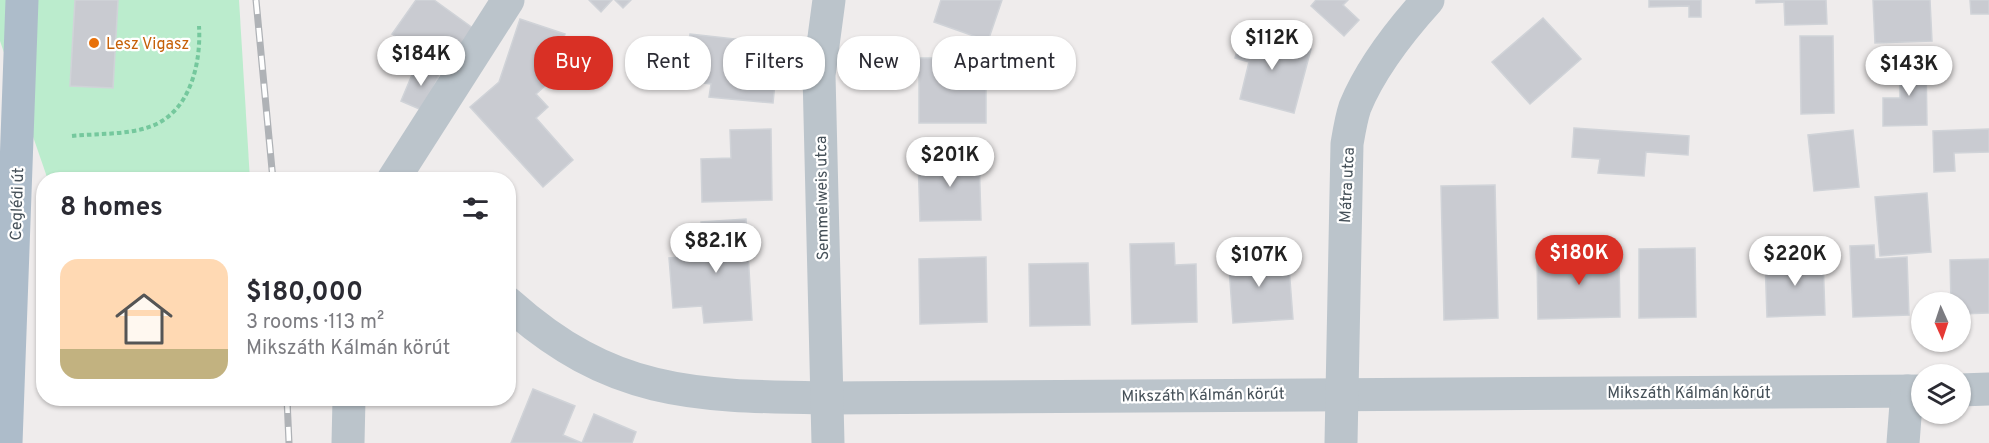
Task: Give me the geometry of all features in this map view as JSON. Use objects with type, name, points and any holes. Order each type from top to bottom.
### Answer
[{"type":"main road","name":"Ceglédi út","points":[[6,443],[7,260],[22,0]]},
{"type":"street","points":[[405,172],[508,0]]},
{"type":"street","name":"Semmelweis utca","points":[[828,443],[819,75],[829,0]]},
{"type":"street","name":"Mátra utca","points":[[1341,443],[1347,144],[1354,109],[1367,82],[1409,21],[1428,0]]},
{"type":"street","name":"Mikszáth Kálmán körút","points":[[516,309],[565,348],[624,377],[660,387],[708,394],[827,398],[1911,391]]},
{"type":"street","points":[[1971,390],[1989,389]]},
{"type":"street","points":[[1903,443],[1911,405]]},
{"type":"street","points":[[348,443],[349,406]]},
{"type":"path","points":[[72,136],[134,130],[162,121],[178,106],[193,80],[201,52],[199,26]]},
{"type":"green space","points":[[0,0],[239,0],[250,172],[45,172],[0,41]]},
{"type":"building","name":"Lesz Vigasz","points":[[75,0],[118,0],[113,88],[70,86]]},
{"type":"building","points":[[416,0],[434,0],[474,29],[444,71],[392,34]]},
{"type":"building","points":[[589,0],[612,0],[601,12]]},
{"type":"building","points":[[615,0],[631,0],[623,8]]},
{"type":"building","points":[[941,0],[1002,0],[990,36],[974,36],[934,22]]},
{"type":"building","points":[[1316,0],[1348,0],[1343,5],[1359,20],[1344,36],[1311,6]]},
{"type":"building","points":[[1649,0],[1701,0],[1701,17],[1689,17],[1689,6],[1649,7]]},
{"type":"building","points":[[1756,0],[1826,0],[1827,24],[1785,25],[1784,2],[1756,3]]},
{"type":"building","points":[[1873,0],[1930,0],[1932,41],[1875,43]]},
{"type":"building","points":[[1970,0],[1989,0],[1989,14],[1971,14]]},
{"type":"building","points":[[1543,18],[1581,59],[1530,104],[1492,62]]},
{"type":"building","points":[[520,19],[565,34],[564,36],[534,36],[534,90],[540,90],[536,94],[548,107],[536,118],[573,160],[543,187],[470,107],[499,82]]},
{"type":"building","points":[[1242,31],[1311,49],[1294,113],[1240,99],[1249,62],[1235,58]]},
{"type":"building","points":[[711,36],[723,38],[723,90],[774,90],[773,103],[709,97]]},
{"type":"building","points":[[1800,36],[1833,36],[1834,113],[1801,114]]},
{"type":"building","points":[[920,58],[932,58],[932,90],[986,90],[986,123],[919,123]]},
{"type":"building","points":[[1900,59],[1926,59],[1927,125],[1883,126],[1883,98],[1900,98]]},
{"type":"building","points":[[417,63],[440,72],[424,111],[401,101]]},
{"type":"building","points":[[1574,128],[1689,136],[1688,155],[1646,152],[1644,176],[1598,173],[1600,159],[1572,157]]},
{"type":"building","points":[[771,129],[772,200],[702,202],[701,159],[731,158],[730,130]]},
{"type":"building","points":[[1989,129],[1989,152],[1954,153],[1955,171],[1934,172],[1933,131]]},
{"type":"building","points":[[1853,130],[1859,187],[1814,191],[1808,135]]},
{"type":"building","points":[[979,156],[981,220],[920,221],[918,157]]},
{"type":"building","points":[[1495,185],[1498,318],[1444,320],[1441,186]]},
{"type":"building","points":[[1927,193],[1931,252],[1880,256],[1875,197]]},
{"type":"building","points":[[746,219],[752,320],[704,323],[702,306],[673,308],[669,258],[703,255],[701,222]]},
{"type":"building","points":[[1174,243],[1175,265],[1196,264],[1197,322],[1132,324],[1130,244]]},
{"type":"building","points":[[1874,245],[1875,259],[1907,257],[1909,315],[1853,317],[1850,246]]},
{"type":"building","points":[[1695,248],[1696,317],[1639,318],[1639,249]]},
{"type":"building","points":[[1276,251],[1277,268],[1289,267],[1293,319],[1233,323],[1228,254]]},
{"type":"building","points":[[1619,253],[1620,317],[1538,319],[1537,256]]},
{"type":"building","points":[[986,257],[987,322],[920,324],[919,259]]},
{"type":"building","points":[[1823,258],[1825,315],[1767,317],[1765,259]]},
{"type":"building","points":[[1989,259],[1989,313],[1971,314],[1971,292],[1951,292],[1950,260]]},
{"type":"building","points":[[1088,263],[1090,325],[1030,326],[1029,264]]},
{"type":"building","points":[[533,389],[575,406],[563,435],[582,443],[511,443]]},
{"type":"building","points":[[594,414],[636,432],[632,443],[582,443]]},
{"type":"railway","points":[[256,0],[272,172]]},
{"type":"railway","points":[[287,406],[289,443]]},
{"type":"place","name":"Lesz Vigasz","points":[[94,43]]}]
